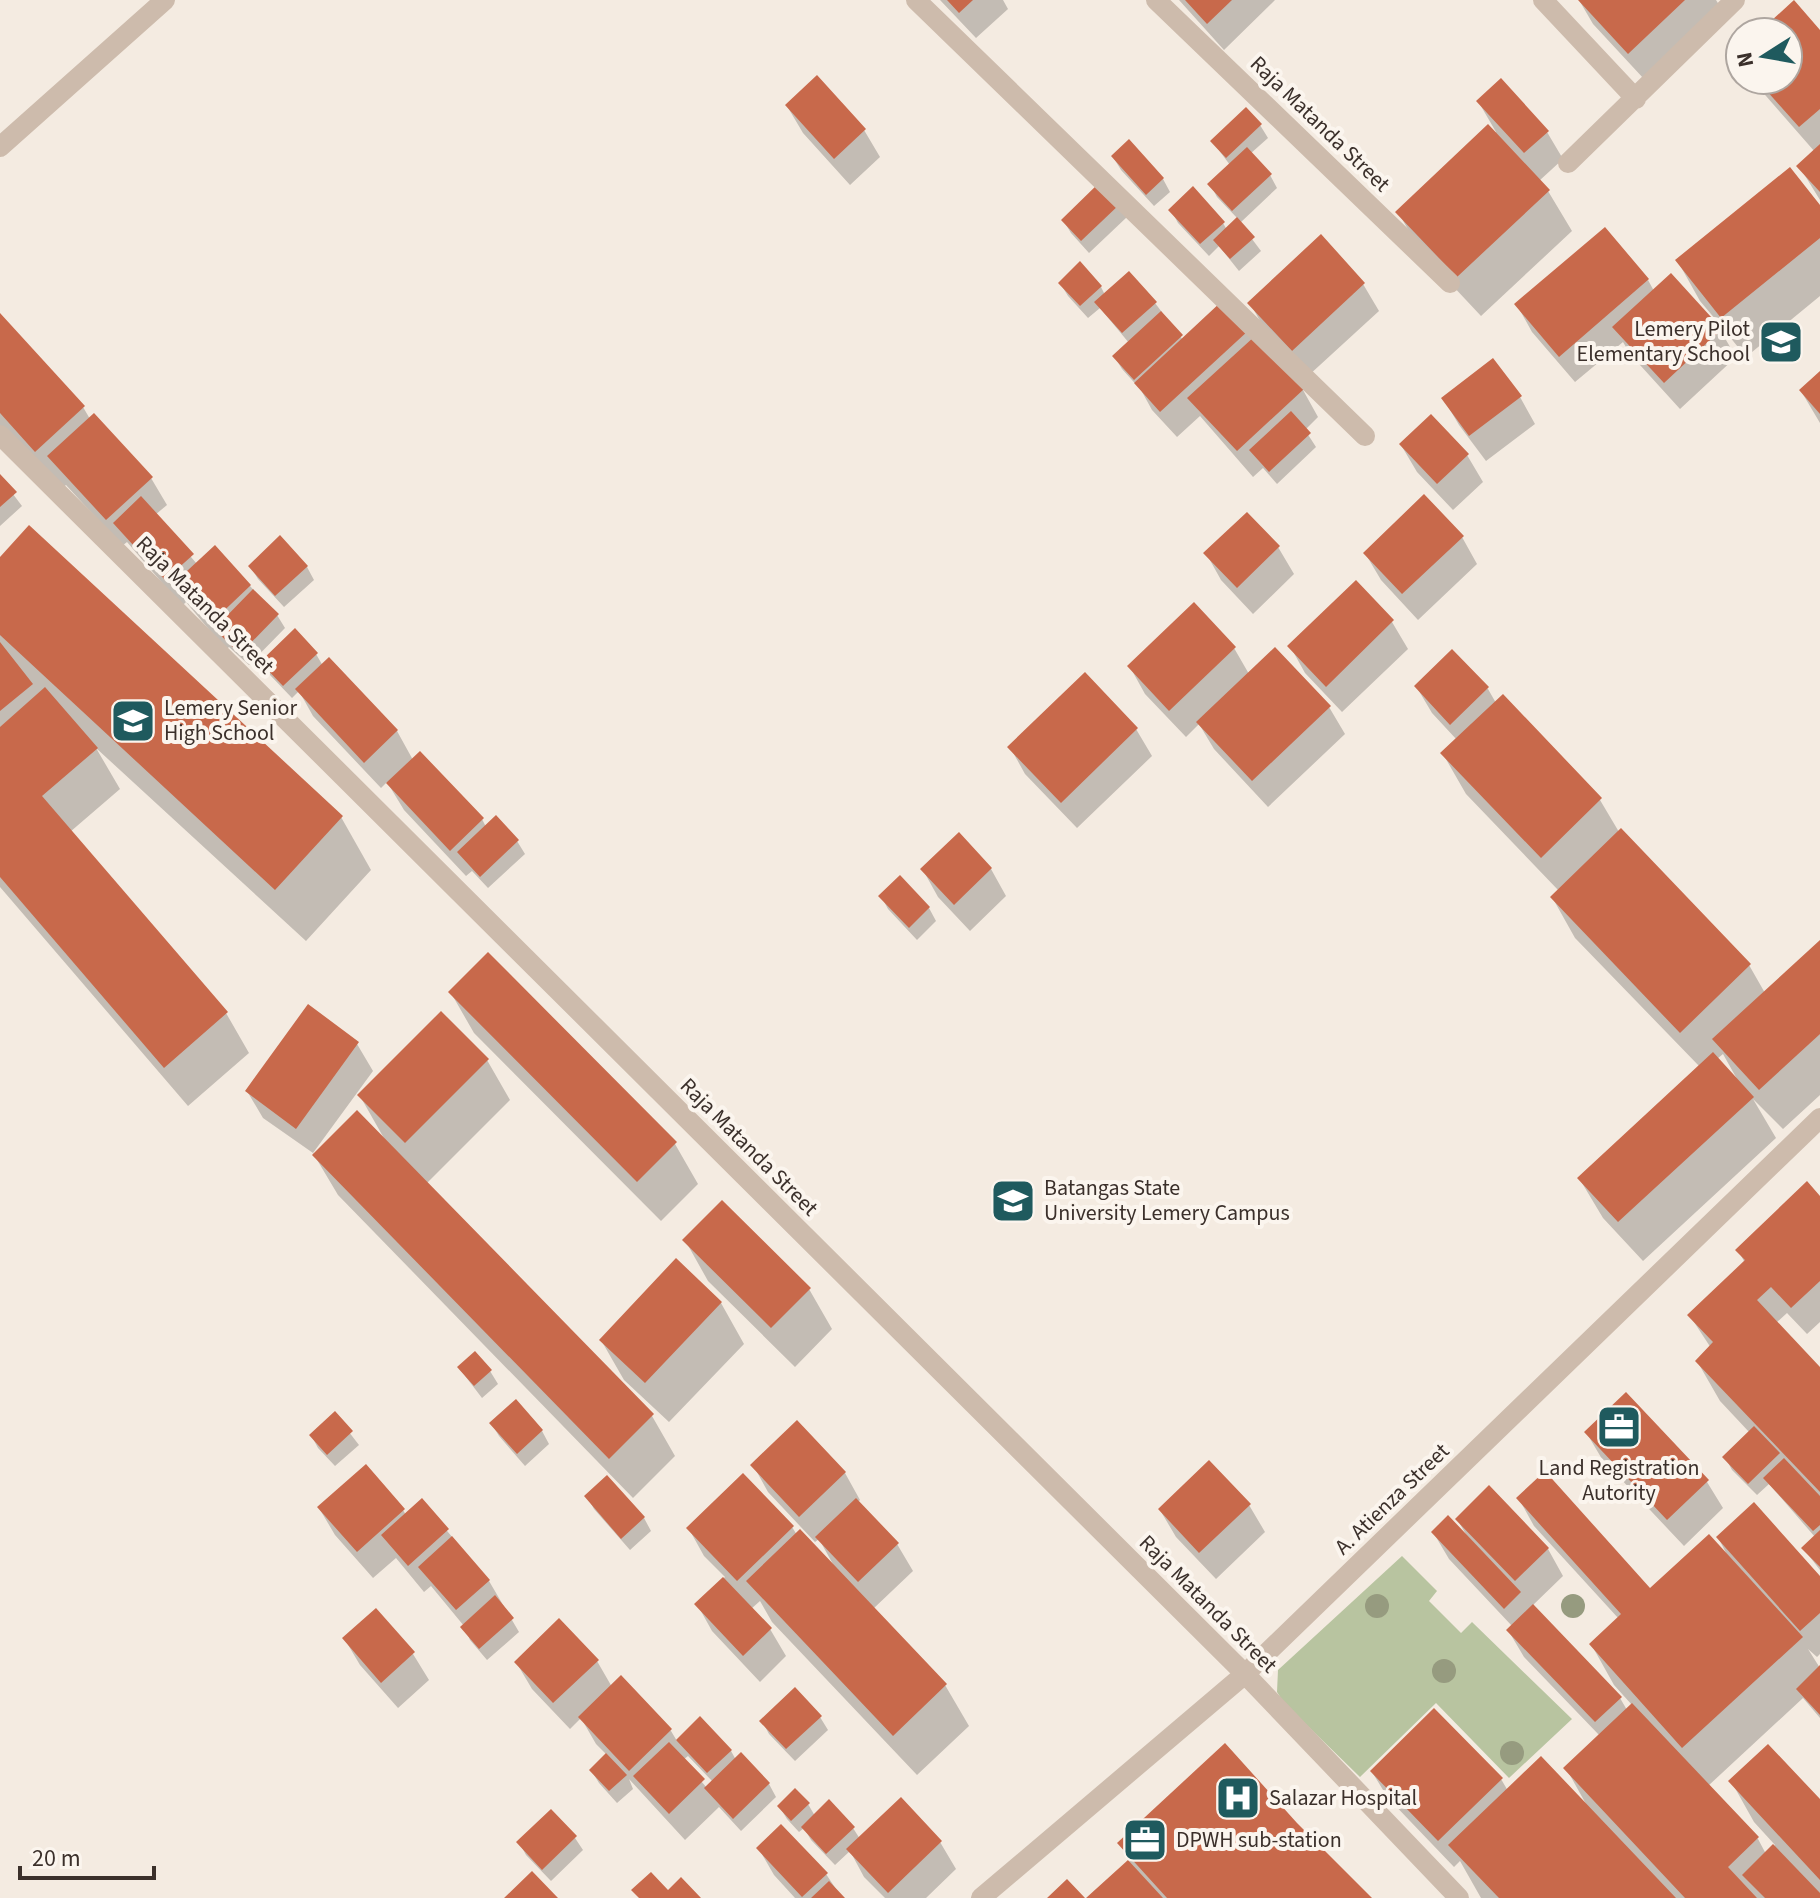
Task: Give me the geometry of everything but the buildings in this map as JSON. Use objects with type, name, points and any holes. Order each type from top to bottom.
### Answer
[{"type":"street","points":[[0,147],[165,0]]},
{"type":"street","points":[[916,0],[1365,436]]},
{"type":"street","name":"Raja Matanda Street","points":[[1156,0],[1450,283]]},
{"type":"street","points":[[1543,0],[1636,99]]},
{"type":"street","points":[[1568,163],[1735,0]]},
{"type":"street","name":"Raja Matanda Street","points":[[0,435],[1245,1674],[1459,1898]]},
{"type":"street","name":"A. Atienza Street","points":[[981,1898],[1245,1674],[1820,1118]]},
{"type":"green space","points":[[1402,1556],[1437,1591],[1429,1601],[1461,1633],[1472,1622],[1572,1719],[1509,1778],[1436,1703],[1360,1777],[1284,1703],[1277,1692],[1278,1670]]},
{"type":"place","name":"Lemery Pilot Elementary School","points":[[1781,342]]},
{"type":"place","name":"Lemery Senior High School","points":[[133,721]]},
{"type":"place","name":"Batangas State University Lemery Campus","points":[[1013,1201]]},
{"type":"place","name":"Land Registration Autority","points":[[1619,1427]]},
{"type":"place","name":"Salazar Hospital","points":[[1238,1798]]},
{"type":"place","name":"DPWH sub-station","points":[[1145,1840]]}]
